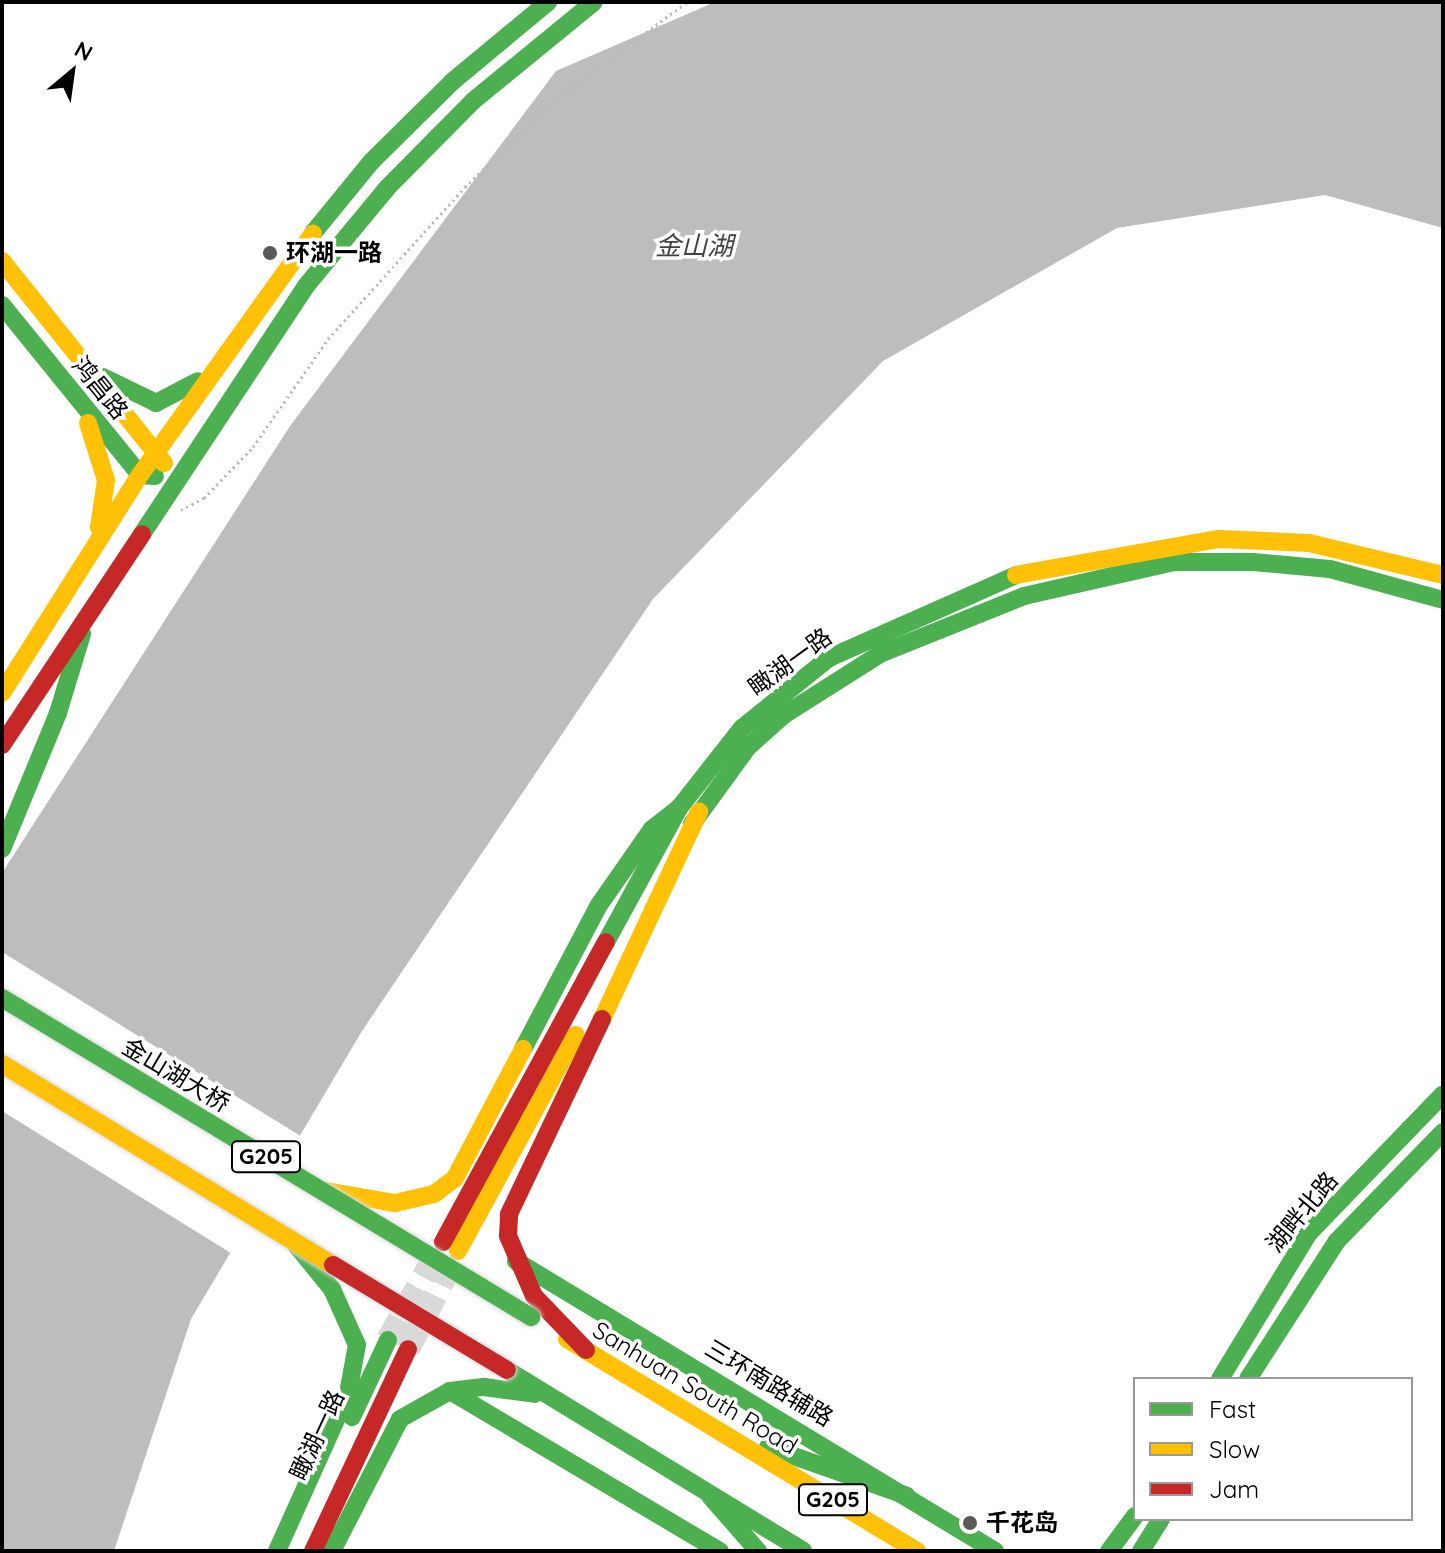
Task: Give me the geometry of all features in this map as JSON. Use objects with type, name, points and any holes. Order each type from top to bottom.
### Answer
[{"type":"main road","points":[[2,693],[140,475],[273,281],[372,161],[453,81],[548,2]]},
{"type":"main road","points":[[2,745],[91,602],[306,286],[387,188],[473,101],[594,2]]},
{"type":"main road","points":[[2,261],[156,451],[173,479]]},
{"type":"main road","name":"鸿昌路","points":[[2,305],[140,475]]},
{"type":"main road","points":[[88,368],[156,403],[186,391],[212,370]]},
{"type":"main road","points":[[68,386],[96,439],[106,480],[102,519],[87,557]]},
{"type":"main road","points":[[140,475],[173,479]]},
{"type":"main road","name":"瞰湖一路","points":[[1443,575],[1309,543],[1219,539],[1111,553],[1002,578],[843,651],[783,691],[742,728],[679,808],[451,1246],[699,812],[748,747],[819,691],[923,634],[1024,596],[1174,562],[1253,562],[1330,569],[1443,600]]},
{"type":"main road","points":[[2,849],[58,713],[91,602]]},
{"type":"main road","points":[[319,1189],[395,1203],[434,1194],[455,1178],[599,905],[652,829],[679,808]]},
{"type":"main road","points":[[586,1350],[534,1296],[516,1261],[508,1225],[518,1183],[636,956],[699,812]]},
{"type":"main road","name":"金山湖大桥","points":[[2,998],[531,1317]]},
{"type":"main road","name":"G205","points":[[2,1064],[803,1551]]},
{"type":"main road","name":"湖畔北路","points":[[1221,1377],[1308,1234],[1443,1094]]},
{"type":"main road","name":"湖畔北路","points":[[1249,1377],[1337,1241],[1443,1132]]},
{"type":"main road","points":[[277,1551],[348,1393],[357,1345],[332,1289],[291,1239]]},
{"type":"main road","name":"三环南路辅路","points":[[516,1261],[995,1551]]},
{"type":"main road","name":"Sanhuan South Road","points":[[531,1317],[917,1551]]},
{"type":"main road","name":"瞰湖一路","points":[[293,1551],[388,1340]]},
{"type":"main road","name":"瞰湖一路","points":[[313,1551],[361,1439],[408,1349]]},
{"type":"main road","points":[[332,1551],[400,1419],[450,1391],[484,1387],[554,1399]]},
{"type":"main road","points":[[450,1391],[720,1551]]},
{"type":"main road","points":[[749,1449],[775,1446],[907,1496]]},
{"type":"main road","points":[[708,1492],[758,1551]]},
{"type":"main road","points":[[1109,1551],[1133,1519]]},
{"type":"main road","points":[[1141,1551],[1160,1521]]},
{"type":"path","points":[[178,511],[204,498],[253,447],[328,339],[465,187],[550,104],[687,2]]},
{"type":"water","name":"金山湖","points":[[715,2],[1443,2],[1443,228],[1325,195],[1117,228],[883,361],[653,599],[362,1031],[191,1319],[114,1551],[2,1551],[2,873],[290,426],[556,71]]},
{"type":"pier","points":[[2,952],[304,1138],[234,1255],[2,1111]]},
{"type":"tunnel","points":[[388,1340],[442,1244]]},
{"type":"tunnel","points":[[408,1349],[456,1255]]},
{"type":"traffic: fast","points":[[313,233],[372,161],[453,81],[548,2]]},
{"type":"traffic: fast","points":[[142,534],[306,286],[387,188],[473,101],[594,2]]},
{"type":"traffic: fast","points":[[2,305],[140,475],[155,476]]},
{"type":"traffic: fast","points":[[103,377],[156,403],[198,381]]},
{"type":"traffic: fast","points":[[692,824],[748,747],[784,715],[880,654],[1024,596],[1174,562],[1253,562],[1330,569],[1443,600]]},
{"type":"traffic: fast","points":[[606,942],[679,808],[742,728],[829,658],[1016,575]]},
{"type":"traffic: fast","points":[[2,849],[58,713],[82,634]]},
{"type":"traffic: fast","points":[[523,1049],[599,905],[652,829],[679,808]]},
{"type":"traffic: fast","points":[[2,998],[531,1317]]},
{"type":"traffic: fast","points":[[1221,1377],[1308,1234],[1443,1094]]},
{"type":"traffic: fast","points":[[1249,1377],[1337,1241],[1443,1132]]},
{"type":"traffic: fast","points":[[277,1551],[348,1393],[357,1345],[332,1289],[296,1245]]},
{"type":"traffic: fast","points":[[516,1261],[995,1551]]},
{"type":"traffic: fast","points":[[352,1417],[388,1340]]},
{"type":"traffic: fast","points":[[507,1370],[803,1551]]},
{"type":"traffic: fast","points":[[332,1551],[400,1419],[450,1391],[484,1387],[535,1394]]},
{"type":"traffic: fast","points":[[450,1391],[720,1551]]},
{"type":"traffic: fast","points":[[768,1447],[907,1496]]},
{"type":"traffic: fast","points":[[710,1496],[758,1551]]},
{"type":"traffic: fast","points":[[1109,1551],[1133,1519]]},
{"type":"traffic: fast","points":[[1141,1551],[1160,1521]]},
{"type":"traffic: slow","points":[[2,693],[140,475],[313,233]]},
{"type":"traffic: slow","points":[[2,261],[164,463]]},
{"type":"traffic: slow","points":[[88,423],[106,480],[99,527]]},
{"type":"traffic: slow","points":[[1016,575],[1219,539],[1309,543],[1443,575]]},
{"type":"traffic: slow","points":[[602,1019],[699,812]]},
{"type":"traffic: slow","points":[[458,1251],[576,1035]]},
{"type":"traffic: slow","points":[[326,1191],[395,1203],[434,1194],[455,1178],[523,1049]]},
{"type":"traffic: slow","points":[[2,1064],[333,1265]]},
{"type":"traffic: slow","points":[[567,1339],[917,1551]]},
{"type":"traffic: jam","points":[[2,745],[142,534]]},
{"type":"traffic: jam","points":[[443,1242],[606,942]]},
{"type":"traffic: jam","points":[[586,1350],[534,1296],[508,1236],[509,1214],[602,1019]]},
{"type":"traffic: jam","points":[[333,1265],[507,1370]]},
{"type":"traffic: jam","points":[[313,1551],[408,1349]]},
{"type":"place","name":"环湖一路","points":[[270,253]]},
{"type":"place","name":"千花岛","points":[[970,1523]]}]
